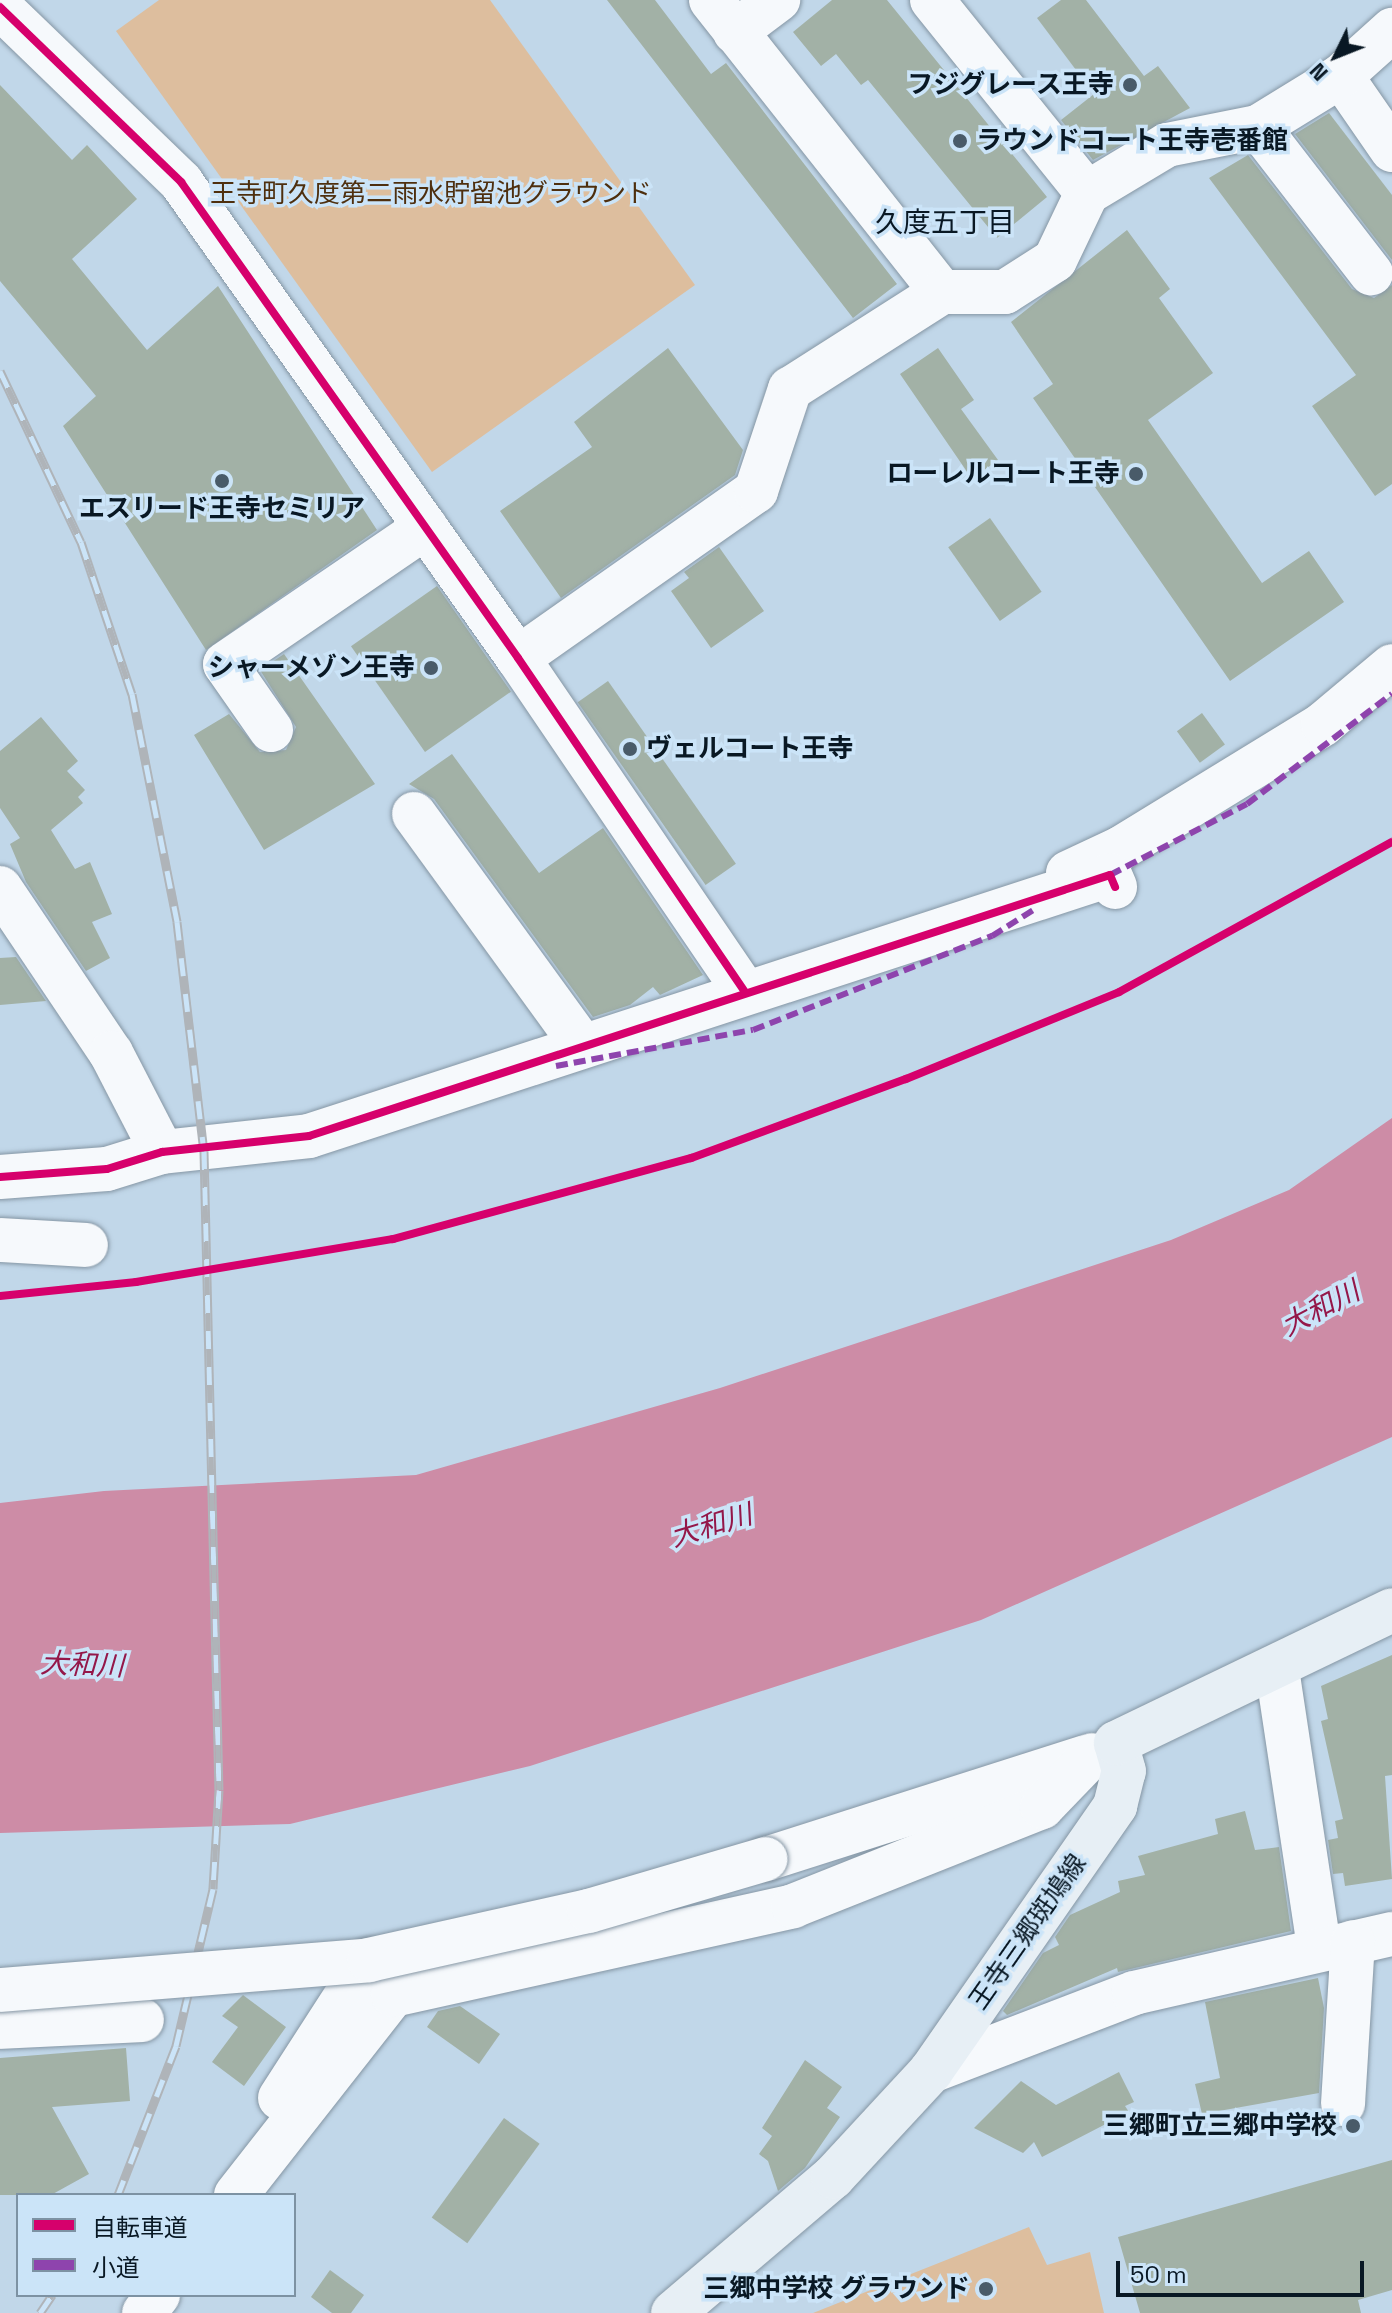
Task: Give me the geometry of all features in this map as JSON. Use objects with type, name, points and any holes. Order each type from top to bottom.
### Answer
[{"type":"main road","points":[[1104,1749],[1277,1669],[1392,1610]]},
{"type":"main road","name":"王寺三郷斑鳩線","points":[[673,2313],[833,2177],[931,2071],[1115,1806],[1124,1771],[1104,1749]]},
{"type":"street","points":[[778,0],[723,16],[942,292]]},
{"type":"street","points":[[932,0],[1087,193]]},
{"type":"street","points":[[0,7],[181,182],[518,658],[744,991]]},
{"type":"street","points":[[518,658],[756,491],[790,389],[942,292],[1005,292],[1055,260],[1087,193],[1167,145],[1258,127],[1341,76],[1392,30]]},
{"type":"street","points":[[1341,76],[1392,150]]},
{"type":"street","points":[[1258,127],[1371,273]]},
{"type":"street","points":[[271,730],[225,664],[426,527]]},
{"type":"street","points":[[978,916],[1121,848],[1323,724],[1392,666]]},
{"type":"street","points":[[414,814],[582,1045]]},
{"type":"street","points":[[0,1177],[107,1169],[162,1152],[309,1136],[744,991],[1110,875],[1115,887]]},
{"type":"street","points":[[0,888],[111,1053],[162,1152]]},
{"type":"street","points":[[0,1240],[86,1245]]},
{"type":"street","points":[[1277,1669],[1355,1941],[1343,2104]]},
{"type":"street","points":[[0,1990],[369,1960],[589,1911],[766,1859],[1104,1749]]},
{"type":"street","points":[[238,2193],[393,1995],[793,1906],[1042,1807],[1104,1749]]},
{"type":"street","points":[[931,2071],[1134,1993],[1355,1941]]},
{"type":"street","points":[[213,2193],[369,1960]]},
{"type":"street","points":[[0,2027],[142,2020]]},
{"type":"street","points":[[144,2313],[156,2297]]},
{"type":"green space","name":"王寺町久度第二雨水貯留池グラウンド","points":[[159,0],[490,0],[695,285],[432,472],[116,31]]},
{"type":"green space","name":"三郷中学校 グラウンド","points":[[1029,2227],[1047,2265],[1090,2252],[1104,2313],[813,2313]]},
{"type":"water","name":"大和川","points":[[1392,1118],[1392,1437],[981,1620],[530,1766],[290,1824],[0,1833],[0,1503],[104,1491],[416,1475],[720,1388],[1171,1240],[1289,1190]]},
{"type":"building","points":[[607,0],[655,0],[711,74],[726,63],[897,284],[853,318]]},
{"type":"building","name":"ラウンドコート王寺壱番館","points":[[832,0],[887,0],[1047,197],[997,238],[868,80],[861,85],[836,54],[821,66],[793,32]]},
{"type":"building","name":"フジグレース王寺","points":[[1061,0],[1086,0],[1144,76],[1158,66],[1190,108],[1093,160],[1061,120],[1094,94],[1037,18]]},
{"type":"building","name":"エスリード王寺セミリア","points":[[0,85],[72,160],[87,145],[137,199],[72,259],[147,350],[218,286],[377,530],[206,650],[63,426],[96,396],[0,281]]},
{"type":"building","points":[[1329,113],[1392,195],[1392,260],[1295,134]]},
{"type":"building","points":[[1248,155],[1352,289],[1374,298],[1392,285],[1392,484],[1375,496],[1312,406],[1356,375],[1209,178]]},
{"type":"building","name":"ローレルコート王寺","points":[[1127,230],[1170,289],[1159,298],[1213,373],[1148,420],[1262,583],[1309,551],[1344,602],[1230,681],[1033,398],[1053,384],[1011,322]]},
{"type":"building","points":[[668,348],[743,450],[735,475],[561,598],[500,511],[592,447],[574,422]]},
{"type":"building","points":[[938,348],[974,400],[961,409],[998,460],[972,479],[900,374]]},
{"type":"building","points":[[990,518],[1042,592],[1000,621],[948,547]]},
{"type":"building","points":[[719,547],[764,611],[711,648],[671,591],[689,578],[684,572]]},
{"type":"building","name":"シャーメゾン王寺","points":[[437,586],[511,692],[425,752],[351,646]]},
{"type":"building","points":[[284,654],[375,784],[264,850],[194,735],[229,714],[260,752],[286,750],[296,727],[260,670]]},
{"type":"building","name":"ヴェルコート王寺","points":[[608,681],[736,864],[706,885],[578,702]]},
{"type":"building","points":[[1202,713],[1225,745],[1200,763],[1177,731]]},
{"type":"building","points":[[41,717],[78,761],[67,771],[85,790],[78,797],[83,803],[51,830],[75,869],[90,862],[112,914],[92,922],[110,958],[86,971],[26,882],[10,844],[20,838],[0,808],[0,751]]},
{"type":"building","points":[[452,754],[539,873],[603,828],[703,975],[660,995],[653,987],[630,1005],[593,1017],[434,799],[409,784]]},
{"type":"building","points":[[16,957],[46,1001],[0,1005],[0,958]]},
{"type":"building","points":[[1392,1655],[1392,1775],[1385,1776],[1392,1879],[1345,1886],[1343,1873],[1333,1874],[1328,1840],[1338,1838],[1335,1821],[1343,1819],[1321,1721],[1328,1719],[1321,1686]]},
{"type":"building","points":[[1245,1811],[1255,1850],[1279,1847],[1291,1931],[1118,1972],[1117,1968],[1007,2015],[1003,2011],[1043,1953],[1059,1945],[1055,1937],[1070,1915],[1120,1892],[1118,1881],[1145,1875],[1138,1856],[1218,1834],[1215,1819]]},
{"type":"building","points":[[1318,1978],[1324,2008],[1319,2093],[1202,2114],[1195,2084],[1220,2078],[1205,2002]]},
{"type":"building","points":[[243,1995],[286,2027],[244,2086],[212,2062],[238,2027],[222,2016]]},
{"type":"building","points":[[460,2006],[500,2034],[479,2064],[427,2027],[438,2011]]},
{"type":"building","points":[[126,2048],[130,2101],[52,2107],[89,2174],[55,2193],[0,2195],[0,2058]]},
{"type":"building","points":[[805,2060],[842,2087],[827,2108],[840,2117],[805,2168],[778,2191],[768,2161],[759,2154],[772,2136],[762,2128]]},
{"type":"building","points":[[1119,2072],[1134,2102],[1125,2106],[1129,2112],[1042,2157],[1034,2142],[1023,2153],[974,2128],[1021,2081],[1056,2105]]},
{"type":"building","points":[[504,2118],[540,2144],[467,2243],[432,2218]]},
{"type":"building","points":[[1392,2160],[1392,2290],[1358,2300],[1361,2313],[1140,2313],[1118,2237]]},
{"type":"building","points":[[330,2270],[364,2295],[351,2313],[332,2313],[311,2297]]},
{"type":"railway","points":[[0,371],[81,542],[132,694],[177,922],[204,1151],[219,1790],[213,1889],[176,2046],[119,2193]]},
{"type":"railway","points":[[40,2313],[51,2297]]},
{"type":"marked path","points":[[1110,875],[1247,804],[1392,694]]},
{"type":"marked path","points":[[556,1066],[753,1030],[992,936],[1038,907]]},
{"type":"cycle path","points":[[0,7],[181,182],[518,658],[744,991]]},
{"type":"cycle path","points":[[0,1296],[136,1282],[393,1239],[691,1158],[906,1079],[1119,992],[1392,842]]},
{"type":"cycle path","points":[[0,1177],[107,1169],[162,1152],[309,1136],[1110,875],[1115,887]]},
{"type":"place","name":"フジグレース王寺","points":[[1130,85]]},
{"type":"place","name":"ラウンドコート王寺壱番館","points":[[960,141]]},
{"type":"place","name":"ローレルコート王寺","points":[[1136,474]]},
{"type":"place","name":"エスリード王寺セミリア","points":[[222,481]]},
{"type":"place","name":"シャーメゾン王寺","points":[[431,668]]},
{"type":"place","name":"ヴェルコート王寺","points":[[630,749]]},
{"type":"place","name":"三郷町立三郷中学校","points":[[1353,2126]]},
{"type":"place","name":"三郷中学校 グラウンド","points":[[986,2289]]},
{"type":"district","name":"久度五丁目","points":[[945,222]]}]
